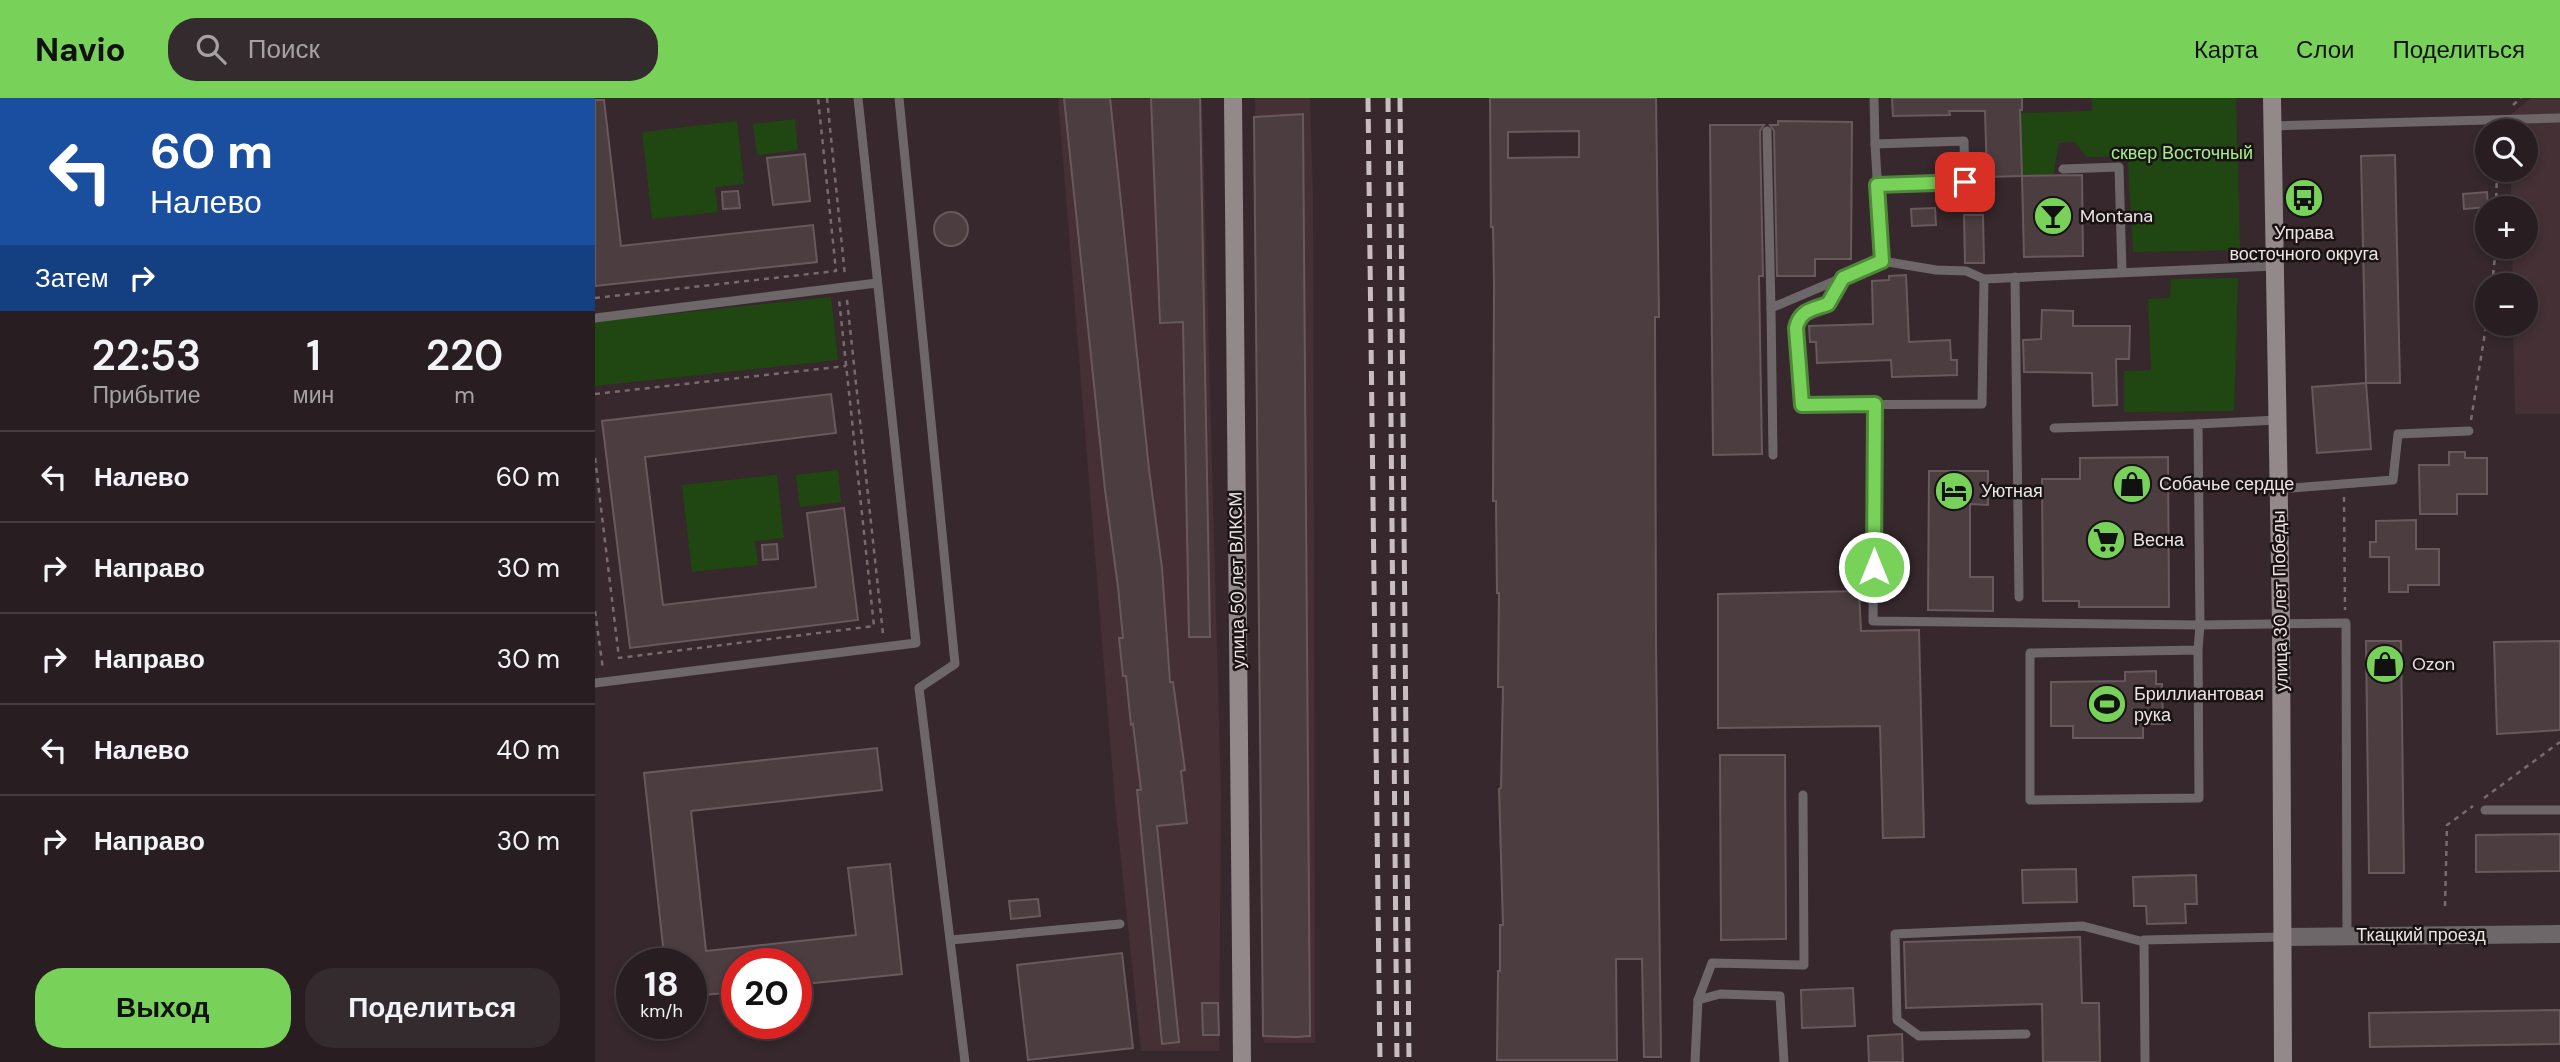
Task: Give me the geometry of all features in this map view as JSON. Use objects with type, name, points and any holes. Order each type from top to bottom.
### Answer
[{"type":"street","name":"улица 50 лет ВЛКСМ","points":[[1233,98],[1241,1062]]},
{"type":"street","name":"улица 30 лет Победы","points":[[2272,98],[2281,624],[2283,1062]]},
{"type":"street","name":"Ткацкий проезд","points":[[2282,937],[2560,934]]},
{"type":"lane","points":[[595,683],[916,643],[858,98]]},
{"type":"lane","points":[[899,98],[955,664],[919,688],[965,1062]]},
{"type":"lane","points":[[1874,98],[1882,261]]},
{"type":"lane","points":[[2272,126],[2560,118]]},
{"type":"lane","points":[[1767,131],[1773,455]]},
{"type":"lane","points":[[1875,144],[1964,141],[1965,182],[1877,185]]},
{"type":"lane","points":[[2063,169],[2119,167],[2122,272]]},
{"type":"lane","points":[[1771,308],[1882,261],[1936,270],[1965,271],[1984,279],[2274,266]]},
{"type":"lane","points":[[2015,277],[2019,597]]},
{"type":"lane","points":[[1843,278],[1828,304],[1804,312],[1798,317],[1796,328],[1802,405],[1982,404],[1984,279]]},
{"type":"lane","points":[[595,317],[877,283]]},
{"type":"lane","points":[[1875,404],[1873,621],[2200,625],[2346,623],[2347,935]]},
{"type":"lane","points":[[2054,428],[2277,420]]},
{"type":"lane","points":[[2197,424],[2199,798],[2031,800],[2029,653],[2198,650]]},
{"type":"lane","points":[[2279,489],[2393,480],[2398,434],[2469,431]]},
{"type":"lane","points":[[1695,1062],[1698,1000],[1711,963],[1804,965],[1803,795]]},
{"type":"lane","points":[[2485,810],[2560,810]]},
{"type":"lane","points":[[951,940],[1120,924]]},
{"type":"lane","points":[[2026,1034],[1919,1035],[1897,1020],[1895,934],[2083,926],[2144,942],[2282,937]]},
{"type":"lane","points":[[2144,942],[2145,1062]]},
{"type":"lane","points":[[1698,1000],[1720,994],[1780,996],[1784,1062]]},
{"type":"path","points":[[817,98],[836,271],[841,287],[883,635]]},
{"type":"path","points":[[595,458],[619,657],[874,626],[846,366],[827,98]]},
{"type":"path","points":[[595,298],[836,271]]},
{"type":"path","points":[[2469,431],[2484,336]]},
{"type":"path","points":[[595,394],[846,366]]},
{"type":"path","points":[[2344,484],[2346,623]]},
{"type":"path","points":[[595,611],[601,669],[615,667]]},
{"type":"shaded area","points":[[1058,98],[1202,98],[1221,795],[1219,1051],[1141,1051],[1115,802]]},
{"type":"shaded area","points":[[1255,98],[1310,98],[1313,193],[1315,1043],[1264,1043],[1263,1036]]},
{"type":"shaded area","points":[[2531,98],[2560,98],[2560,414],[2515,414],[2513,336],[2538,336],[2538,273],[2513,273],[2512,259],[2538,259],[2538,196],[2511,196],[2511,182],[2538,182],[2538,119],[2510,119],[2510,115]]},
{"type":"green space","name":"сквер Восточный","points":[[2092,98],[2236,98],[2240,250],[2133,252],[2128,163],[2123,156],[2087,157],[2075,142],[2059,143],[2053,176],[2022,176],[2020,113],[2092,111]]},
{"type":"green space","points":[[795,119],[798,150],[757,155],[753,124]]},
{"type":"green space","points":[[737,121],[744,184],[715,187],[718,212],[652,219],[642,132]]},
{"type":"green space","points":[[2238,278],[2234,411],[2124,412],[2124,371],[2151,370],[2148,299],[2170,298],[2171,279]]},
{"type":"green space","points":[[831,297],[838,360],[595,386],[595,322]]},
{"type":"green space","points":[[838,470],[841,502],[800,507],[796,475]]},
{"type":"green space","points":[[777,475],[784,538],[755,541],[758,565],[692,572],[682,485]]},
{"type":"building","points":[[1064,98],[1110,98],[1162,568],[1170,682],[1173,682],[1185,770],[1181,771],[1187,823],[1157,826],[1179,1042],[1162,1044],[1137,790],[1141,790],[1126,676],[1123,676],[1119,638],[1123,638],[1118,587],[1105,490]]},
{"type":"building","points":[[1151,98],[1200,98],[1210,637],[1189,637],[1183,322],[1160,323]]},
{"type":"building","points":[[1490,98],[1656,98],[1659,317],[1655,317],[1656,646],[1661,1057],[1644,1057],[1642,959],[1616,959],[1617,1060],[1497,1060],[1500,925],[1503,925],[1499,789],[1503,687],[1498,687],[1499,593],[1496,501],[1493,501],[1494,284]],"holes":[[[1579,131],[1579,157],[1508,158],[1508,132]]]},
{"type":"building","points":[[1892,98],[2022,98],[2022,176],[1987,177],[1985,111],[1893,116]]},
{"type":"building","points":[[595,100],[604,100],[621,246],[813,225],[817,262],[595,286]]},
{"type":"building","points":[[1303,114],[1310,1036],[1296,1037],[1263,1036],[1254,117]]},
{"type":"building","points":[[1778,121],[1852,122],[1851,259],[1815,259],[1815,276],[1777,276],[1774,131],[1770,125],[1778,125]]},
{"type":"building","points":[[1710,125],[1764,125],[1760,131],[1763,276],[1759,276],[1762,454],[1713,455]]},
{"type":"building","points":[[805,154],[810,201],[773,205],[767,158]]},
{"type":"building","points":[[2395,155],[2400,383],[2366,383],[2361,156]]},
{"type":"building","name":"Montana","points":[[2082,175],[2083,256],[2024,257],[2022,176]]},
{"type":"building","points":[[738,191],[740,208],[723,209],[722,192]]},
{"type":"building","points":[[2487,192],[2487,196],[2475,196],[2475,208],[2464,209],[2463,194]]},
{"type":"building","points":[[1935,208],[1936,225],[1912,226],[1911,209]]},
{"type":"building","points":[[951,212],[963,217],[968,229],[963,241],[951,246],[939,241],[934,229],[939,217]]},
{"type":"building","points":[[1964,215],[1983,215],[1984,263],[1965,263]]},
{"type":"building","points":[[1906,275],[1909,342],[1950,340],[1951,360],[1957,360],[1957,375],[1892,377],[1891,360],[1817,363],[1816,342],[1810,342],[1809,326],[1873,324],[1872,281]]},
{"type":"building","points":[[2042,310],[2073,311],[2073,326],[2130,326],[2129,359],[2116,359],[2117,405],[2093,406],[2092,373],[2024,372],[2023,340],[2041,339]]},
{"type":"building","points":[[2366,383],[2371,449],[2317,453],[2312,387]]},
{"type":"building","points":[[831,394],[836,433],[645,457],[663,605],[816,587],[807,513],[844,508],[858,620],[630,648],[602,421]]},
{"type":"building","points":[[2449,452],[2465,452],[2465,458],[2487,458],[2487,494],[2457,494],[2457,514],[2420,514],[2419,465],[2449,465]]},
{"type":"building","name":"Весна","points":[[2168,457],[2169,607],[2079,607],[2079,601],[2043,601],[2042,479],[2080,479],[2080,458]]},
{"type":"building","points":[[1929,471],[1988,471],[1988,505],[1970,504],[1970,577],[1993,577],[1993,611],[1928,610]]},
{"type":"building","points":[[2416,520],[2416,549],[2439,549],[2439,585],[2408,585],[2408,592],[2389,592],[2389,557],[2370,557],[2370,542],[2376,542],[2376,521]]},
{"type":"building","points":[[777,544],[778,559],[763,560],[762,545]]},
{"type":"building","points":[[1859,591],[1861,631],[1919,630],[1924,837],[1883,838],[1880,726],[1718,728],[1718,594]]},
{"type":"building","points":[[2366,641],[2401,641],[2404,873],[2369,873]]},
{"type":"building","points":[[2560,641],[2560,730],[2497,734],[2494,642]]},
{"type":"building","name":"Бриллиантовая рука","points":[[2156,671],[2156,684],[2162,684],[2163,724],[2143,724],[2143,738],[2073,738],[2073,726],[2051,726],[2051,682],[2125,681],[2125,672]]},
{"type":"building","points":[[877,748],[882,790],[691,811],[706,948],[663,948],[644,773]]},
{"type":"building","points":[[1720,755],[1785,755],[1786,939],[1721,940]]},
{"type":"building","points":[[2560,834],[2560,871],[2476,872],[2476,835]]},
{"type":"building","points":[[890,864],[902,974],[812,983],[812,948],[734,948],[856,935],[848,868]]},
{"type":"building","points":[[2076,869],[2077,902],[2023,903],[2022,870]]},
{"type":"building","points":[[2196,875],[2197,904],[2185,904],[2186,923],[2147,924],[2146,906],[2134,906],[2133,877]]},
{"type":"building","points":[[1038,899],[1040,916],[1011,919],[1009,901]]},
{"type":"building","points":[[2080,937],[2082,1003],[2099,1003],[2100,1062],[2043,1062],[2042,1004],[1906,1008],[1904,942]]},
{"type":"building","points":[[721,949],[721,993],[707,995],[707,951]]},
{"type":"building","points":[[1122,953],[1133,1048],[1028,1060],[1017,965]]},
{"type":"building","points":[[1853,988],[1855,1026],[1802,1028],[1801,990]]},
{"type":"building","points":[[1202,1003],[1218,1003],[1219,1035],[1203,1035]]},
{"type":"building","points":[[2560,1010],[2560,1044],[2370,1047],[2369,1013]]},
{"type":"building","points":[[1902,1034],[1903,1062],[1869,1062],[1868,1036]]},
{"type":"railway","points":[[1368,98],[1380,1062]]},
{"type":"railway","points":[[1388,98],[1397,1062]]},
{"type":"railway","points":[[1400,98],[1409,1062]]},
{"type":"place","name":"Управа восточного округа","points":[[2304,198]]},
{"type":"place","name":"Montana","points":[[2053,216]]},
{"type":"place","name":"Собачье сердце","points":[[2132,484]]},
{"type":"place","name":"Уютная","points":[[1954,491]]},
{"type":"place","name":"Весна","points":[[2106,540]]},
{"type":"place","name":"Ozon","points":[[2385,664]]},
{"type":"place","name":"Бриллиантовая рука","points":[[2107,704]]},
{"type":"route","points":[[1874,567],[1875,404],[1802,405],[1796,328],[1798,317],[1804,312],[1828,304],[1843,278],[1882,261],[1877,185],[1965,182]]}]
